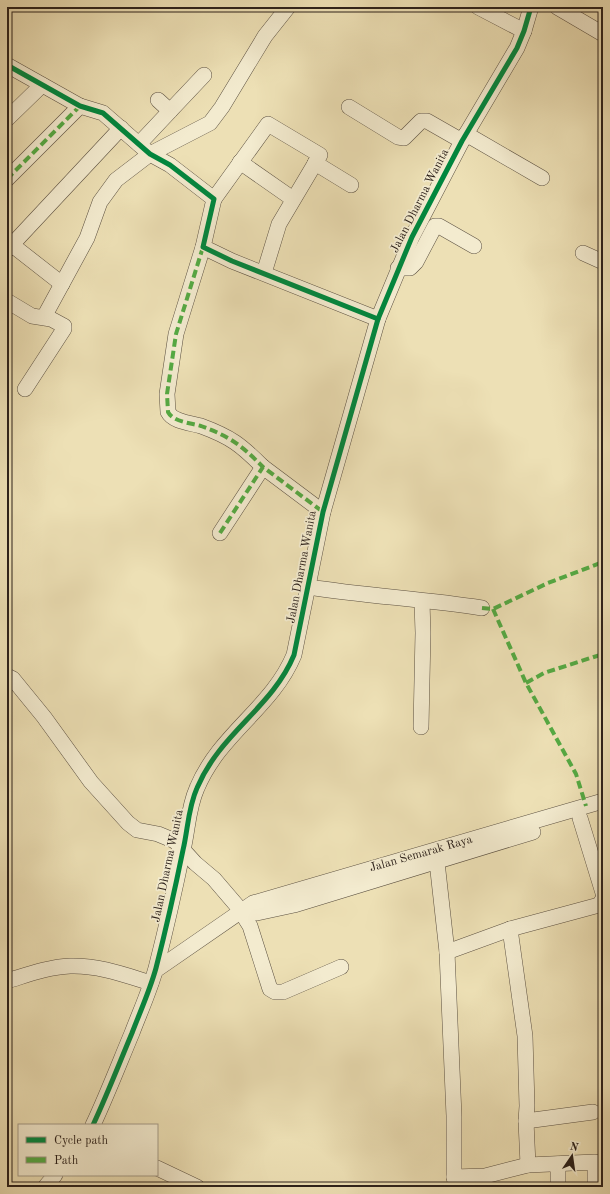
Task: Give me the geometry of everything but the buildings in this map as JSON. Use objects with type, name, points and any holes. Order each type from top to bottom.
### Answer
[{"type":"street","points":[[44,317],[87,238],[100,202],[116,180],[150,154],[210,123],[222,107],[265,36],[288,7]]},
{"type":"street","points":[[478,7],[524,32]]},
{"type":"street","name":"Jalan Dharma Wanita","points":[[93,1124],[153,976],[183,849],[190,806],[206,767],[222,745],[263,703],[284,676],[290,664],[297,644],[323,512],[378,319],[412,236],[464,137],[506,68],[524,32],[531,7]]},
{"type":"street","points":[[557,7],[603,34]]},
{"type":"street","points":[[7,64],[80,106],[103,113],[150,154],[170,166],[214,199]]},
{"type":"street","points":[[139,144],[204,75]]},
{"type":"street","points":[[7,119],[42,85]]},
{"type":"street","points":[[158,100],[170,111]]},
{"type":"street","points":[[7,179],[80,106]]},
{"type":"street","points":[[349,107],[398,137],[404,138],[421,121],[427,121],[464,137],[542,178]]},
{"type":"street","points":[[264,273],[279,224],[320,155],[268,124],[214,199],[203,247],[176,334],[167,394],[168,412],[175,419],[201,426],[236,442],[263,466],[323,512]]},
{"type":"street","points":[[62,284],[9,245],[121,128]]},
{"type":"street","points":[[240,162],[293,199]]},
{"type":"street","points":[[315,163],[351,185]]},
{"type":"street","points":[[398,268],[410,268],[416,262],[435,226],[439,226],[474,246]]},
{"type":"street","points":[[203,247],[378,319]]},
{"type":"street","points":[[583,253],[603,262]]},
{"type":"street","points":[[8,305],[32,316],[44,317],[64,326],[64,333],[25,389]]},
{"type":"street","points":[[220,533],[263,466]]},
{"type":"street","points":[[309,586],[422,602],[439,602],[482,608]]},
{"type":"street","points":[[421,727],[423,633],[422,602]]},
{"type":"street","points":[[7,676],[13,679],[44,717],[90,782],[128,823],[137,830],[158,834],[175,841],[195,863],[214,879],[242,911],[250,926],[268,984],[274,992],[283,992],[341,967]]},
{"type":"street","name":"Jalan Semarak Raya","points":[[437,856],[603,801]]},
{"type":"street","name":"Jalan Semarak Raya","points":[[153,976],[214,928],[242,911],[253,902],[437,856],[603,812]]},
{"type":"street","points":[[580,818],[603,894]]},
{"type":"street","points":[[437,856],[447,952],[454,1116],[455,1182],[528,1165],[595,1162],[595,1187]]},
{"type":"street","points":[[447,952],[510,929],[599,905],[603,898]]},
{"type":"street","points":[[510,929],[525,1036],[528,1165]]},
{"type":"street","points":[[7,981],[44,970],[70,966],[90,966],[153,976]]},
{"type":"street","points":[[526,1121],[593,1112]]},
{"type":"street","points":[[558,1164],[558,1187]]},
{"type":"street","points":[[158,1168],[197,1187]]},
{"type":"street","points":[[45,1187],[54,1176]]},
{"type":"marked path","points":[[7,179],[80,106]]},
{"type":"marked path","points":[[203,247],[176,334],[167,394],[168,412],[178,420],[201,426],[235,442],[263,467]]},
{"type":"marked path","points":[[220,533],[263,467],[323,512]]},
{"type":"marked path","points":[[482,608],[493,609],[548,583],[603,562]]},
{"type":"marked path","points":[[493,609],[526,683],[576,774],[586,806]]},
{"type":"marked path","points":[[526,683],[544,673],[603,654]]},
{"type":"cycle path","points":[[93,1124],[132,1033],[154,976],[174,894],[190,811],[197,788],[219,751],[273,690],[284,674],[294,655],[323,512],[378,319],[412,237],[462,141],[517,48],[531,7]]},
{"type":"cycle path","points":[[7,65],[80,106],[103,113],[150,154],[170,165],[214,199],[203,247],[232,261],[378,319]]}]
